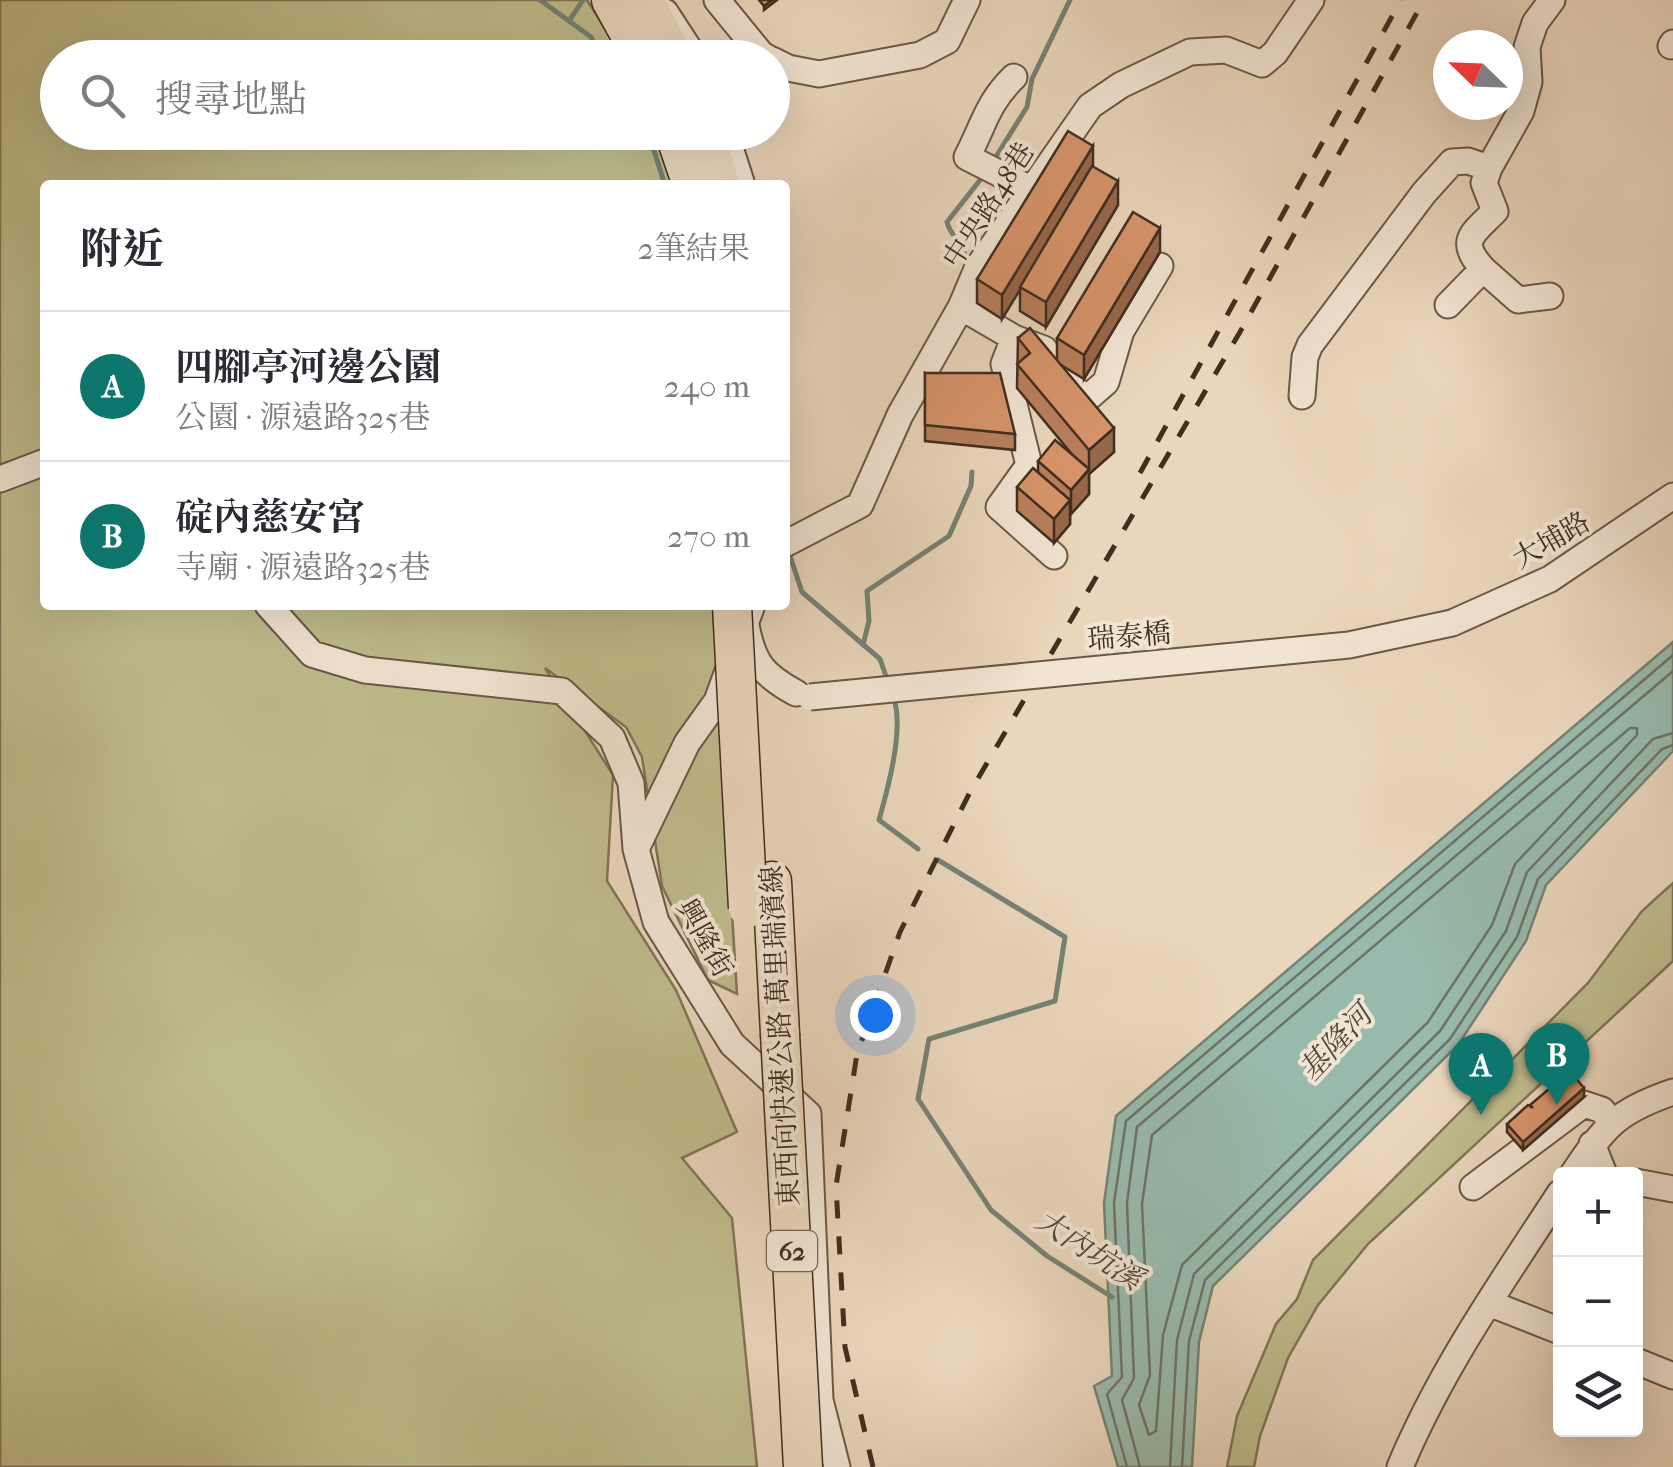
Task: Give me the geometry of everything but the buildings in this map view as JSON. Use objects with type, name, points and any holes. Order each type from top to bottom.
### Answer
[{"type":"highway","points":[[611,0],[633,40]]},
{"type":"highway","points":[[644,0],[665,40]]},
{"type":"highway","points":[[680,150],[690,180]]},
{"type":"highway","points":[[709,150],[718,180]]},
{"type":"highway","name":"東西向快速公路 萬里瑞濱線","points":[[746,610],[767,1034],[778,1467]]},
{"type":"highway","name":"東西向快速公路 萬里瑞濱線","points":[[767,1034],[803,1467]]},
{"type":"street","points":[[656,0],[683,40]]},
{"type":"street","points":[[717,0],[750,40]]},
{"type":"street","points":[[790,68],[819,74],[920,55],[947,41],[967,0]]},
{"type":"street","name":"中央路48巷","points":[[790,541],[860,505],[900,415],[961,307],[978,267],[1090,106],[1120,85],[1190,52],[1226,50],[1262,64],[1275,53],[1310,0]]},
{"type":"street","points":[[1550,296],[1518,300],[1472,257],[1468,245],[1469,237],[1495,211],[1484,183],[1488,168],[1521,111],[1529,82],[1527,47],[1535,23],[1552,0]]},
{"type":"street","points":[[1014,77],[992,98],[967,157],[1030,188]]},
{"type":"street","points":[[731,150],[740,180]]},
{"type":"street","points":[[1302,396],[1305,356],[1310,346],[1424,193],[1452,162],[1468,161],[1488,168]]},
{"type":"street","points":[[961,307],[1014,338],[1044,349],[1067,382],[1080,394],[1090,396],[1106,382],[1121,331],[1160,266]]},
{"type":"street","points":[[1448,305],[1484,269]]},
{"type":"street","points":[[1048,356],[1067,324]]},
{"type":"street","points":[[1014,338],[1004,364],[1030,465],[999,508],[1054,556]]},
{"type":"street","points":[[0,479],[40,464]]},
{"type":"street","name":"大埔路","points":[[1452,622],[1550,580],[1673,496]]},
{"type":"street","points":[[272,610],[312,654],[365,670],[562,691],[612,738],[631,783],[636,849]]},
{"type":"street","points":[[636,849],[687,743],[717,700],[746,610]]},
{"type":"street","points":[[746,610],[752,654],[771,680],[803,695]]},
{"type":"street","name":"瑞泰橋","points":[[803,695],[1349,645],[1452,622]]},
{"type":"street","points":[[717,700],[803,695]]},
{"type":"street","name":"興隆街","points":[[636,849],[656,922],[732,1044],[808,1114],[820,1400],[837,1467]]},
{"type":"street","points":[[1577,1167],[1592,1144],[1622,1113],[1673,1092]]},
{"type":"street","points":[[1473,1186],[1584,1104],[1602,1110],[1611,1122]]},
{"type":"street","points":[[1592,1144],[1601,1167]]},
{"type":"street","points":[[1643,1183],[1673,1189]]},
{"type":"street","points":[[1400,1467],[1421,1417],[1553,1204]]},
{"type":"street","points":[[1489,1303],[1553,1329]]},
{"type":"street","points":[[1643,1364],[1673,1376]]},
{"type":"shaded area","points":[[0,0],[587,0],[612,40],[40,40],[40,150],[668,150],[677,180],[40,180],[40,610],[713,610],[737,994],[708,980],[662,886],[642,757],[626,727],[545,668],[613,775],[607,881],[676,990],[737,1132],[682,1158],[732,1218],[757,1467],[0,1467]]},
{"type":"shaded area","points":[[1673,883],[1673,961],[1368,1244],[1318,1305],[1288,1358],[1260,1436],[1254,1467],[1227,1467],[1237,1416],[1276,1324],[1297,1299],[1313,1260],[1588,983],[1642,911]]},
{"type":"water","name":"基隆河","points":[[1673,642],[1673,751],[1546,885],[1526,941],[1458,1045],[1213,1286],[1199,1342],[1192,1467],[1118,1467],[1094,1386],[1112,1376],[1104,1203],[1116,1116]]},
{"type":"waterway","name":"大內坑溪","points":[[540,0],[593,40]]},
{"type":"waterway","points":[[569,21],[583,0]]},
{"type":"waterway","points":[[992,163],[1027,107],[1032,79],[1070,0]]},
{"type":"waterway","name":"大內坑溪","points":[[654,150],[663,180]]},
{"type":"waterway","points":[[965,255],[947,222],[984,175]]},
{"type":"waterway","points":[[863,645],[869,621],[867,591],[949,536],[971,486],[972,472]]},
{"type":"waterway","name":"大內坑溪","points":[[790,556],[802,592],[880,659],[887,679]]},
{"type":"waterway","name":"大內坑溪","points":[[894,699],[896,742],[879,820],[918,849]]},
{"type":"waterway","name":"大內坑溪","points":[[938,860],[1065,937],[1055,1001],[929,1039],[918,1099],[991,1210],[1047,1256],[1112,1297]]},
{"type":"railway","points":[[1140,473],[1401,0]]},
{"type":"railway","points":[[873,1467],[845,1347],[836,1186],[857,1054],[900,932],[970,792],[1240,332],[1424,0]]},
{"type":"place","name":"碇內慈安宮","points":[[1557,1105]]},
{"type":"place","name":"四腳亭河邊公園","points":[[1481,1115]]}]
